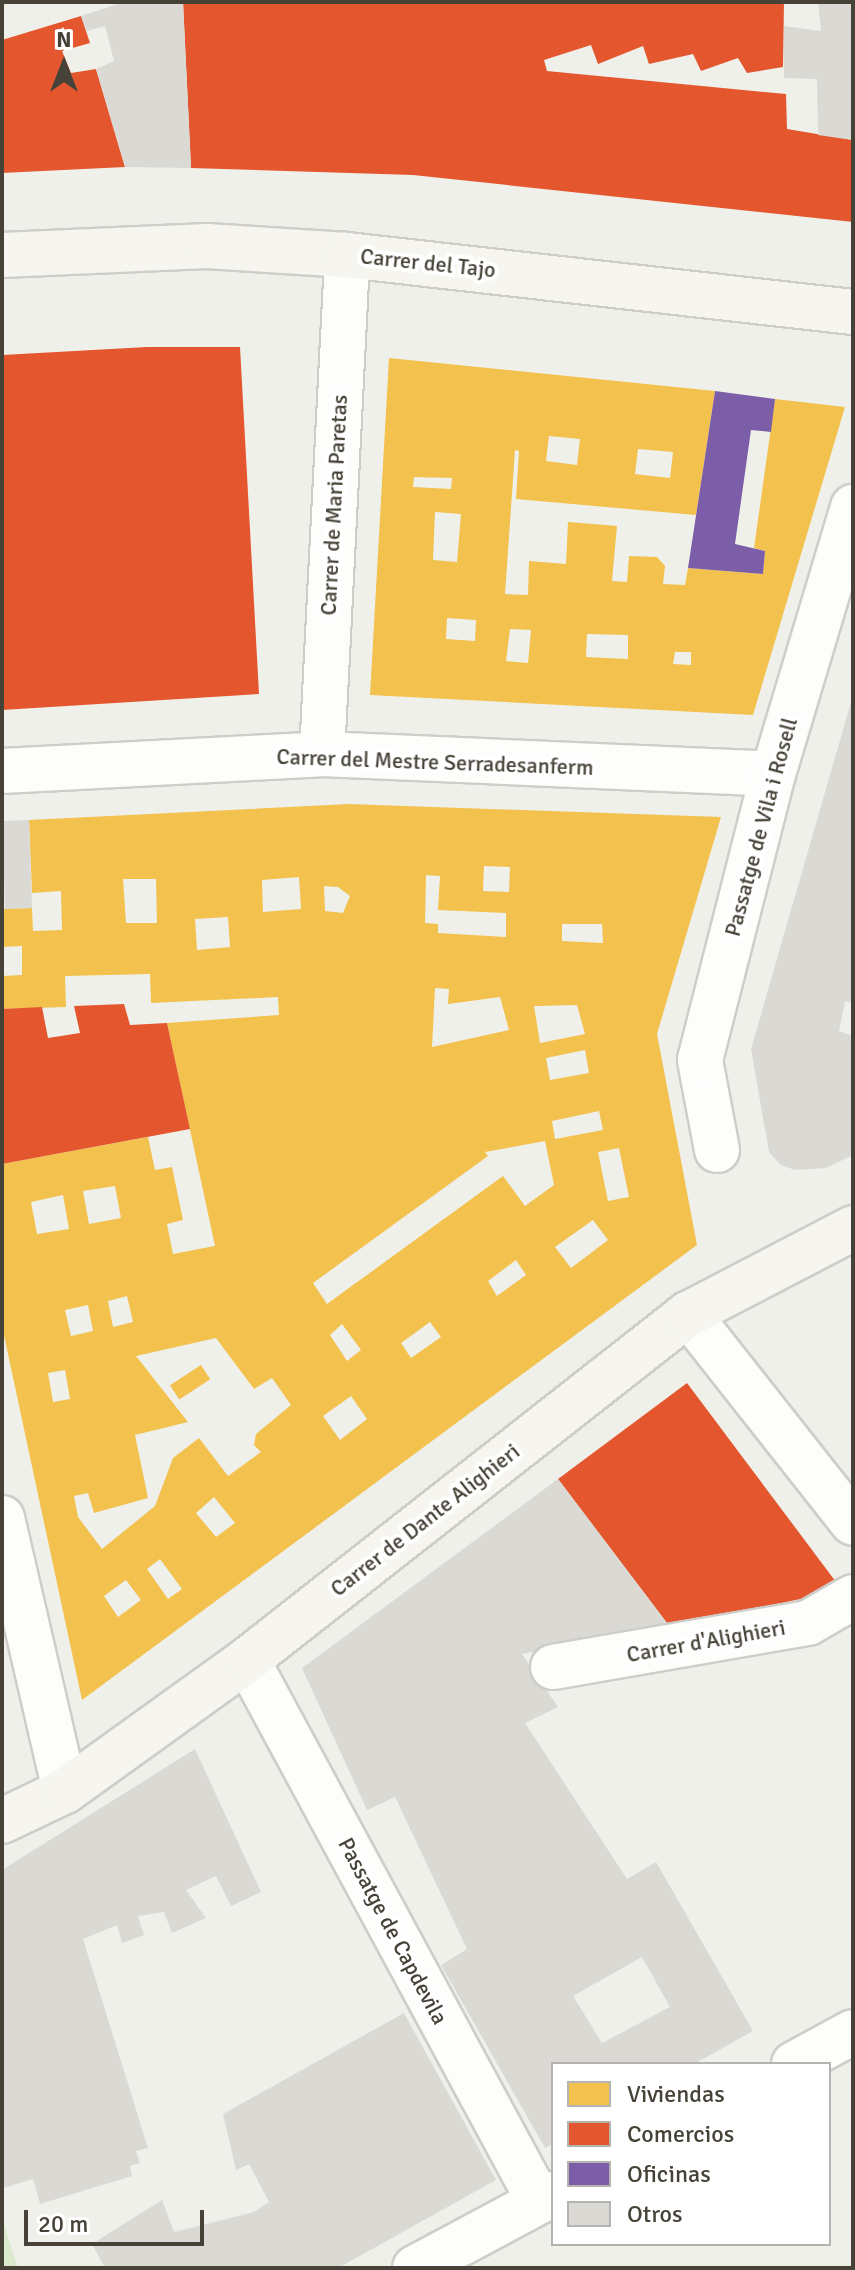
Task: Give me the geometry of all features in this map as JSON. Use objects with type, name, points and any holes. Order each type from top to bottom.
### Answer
[{"type":"street","name":"Carrer del Tajo","points":[[2,255],[207,246],[347,255],[853,312]]},
{"type":"street","name":"Carrer de Maria Paretas","points":[[322,754],[347,255]]},
{"type":"street","name":"Passatge de Vila i Rosell","points":[[717,1150],[700,1060],[773,774],[853,507]]},
{"type":"street","name":"Carrer del Mestre Serradesanferm","points":[[2,771],[322,754],[773,774]]},
{"type":"street","name":"Carrer de Dante Alighieri","points":[[2,1821],[65,1791],[247,1660],[688,1314],[853,1228]]},
{"type":"street","points":[[688,1314],[853,1523]]},
{"type":"street","points":[[2,1518],[65,1791]]},
{"type":"street","name":"Carrer d'Alighieri","points":[[553,1667],[808,1623],[853,1597]]},
{"type":"street","name":"Passatge de Capdevila","points":[[247,1660],[546,2198]]},
{"type":"street","points":[[798,2062],[853,2032]]},
{"type":"street","points":[[415,2268],[546,2198]]},
{"type":"green space","points":[[2,2217],[13,2253],[18,2268],[2,2268]]},
{"type":"building: Viviendas","points":[[389,358],[715,391],[696,515],[516,499],[519,451],[515,450],[505,594],[528,595],[529,561],[566,564],[568,522],[617,526],[612,581],[627,582],[629,556],[657,557],[665,566],[663,584],[685,585],[688,568],[763,574],[765,551],[754,548],[775,399],[845,407],[753,715],[370,695]],"holes":[[[549,436],[580,439],[577,465],[546,461]],[[638,449],[673,452],[670,478],[635,474]],[[414,477],[452,478],[451,489],[413,487]],[[435,512],[461,514],[457,562],[433,560]],[[447,618],[476,620],[475,641],[446,639]],[[510,629],[531,630],[528,663],[506,661]],[[587,634],[628,635],[628,659],[586,657]],[[675,652],[691,652],[691,665],[673,664]]]},
{"type":"building: Viviendas","points":[[349,804],[721,817],[657,1034],[697,1245],[82,1700],[2,1326],[2,1164],[148,1137],[155,1170],[172,1167],[183,1220],[167,1224],[173,1254],[215,1246],[167,1023],[279,1015],[278,997],[151,1003],[150,974],[65,976],[66,1007],[2,1009],[2,976],[22,975],[22,946],[2,947],[2,909],[32,908],[33,931],[62,930],[61,891],[32,893],[29,820]],"holes":[[[484,866],[510,867],[509,892],[483,891]],[[426,875],[440,876],[438,910],[506,913],[506,937],[438,933],[438,924],[425,923]],[[299,877],[301,909],[263,912],[262,880]],[[123,879],[156,879],[157,923],[126,923]],[[324,886],[338,887],[350,896],[343,913],[325,911]],[[228,917],[230,947],[197,950],[195,919]],[[562,924],[602,924],[603,943],[562,941]],[[435,988],[449,989],[448,1004],[500,997],[509,1030],[432,1047]],[[577,1005],[585,1034],[540,1043],[534,1006]],[[585,1050],[589,1073],[550,1080],[546,1058]],[[599,1111],[603,1130],[555,1139],[552,1121]],[[545,1141],[554,1185],[525,1206],[503,1176],[327,1304],[313,1283],[488,1156],[485,1152]],[[619,1148],[629,1197],[608,1201],[598,1152]],[[115,1186],[121,1218],[89,1224],[83,1191]],[[63,1195],[69,1229],[37,1234],[31,1202]],[[593,1220],[608,1240],[571,1268],[555,1247]],[[516,1260],[526,1275],[497,1296],[488,1281]],[[127,1296],[133,1322],[113,1327],[108,1301]],[[88,1305],[93,1331],[71,1336],[65,1310]],[[430,1322],[441,1337],[411,1358],[401,1343]],[[342,1324],[361,1350],[347,1361],[330,1335]],[[216,1338],[254,1389],[272,1378],[291,1405],[256,1434],[254,1445],[261,1452],[228,1476],[199,1438],[173,1458],[155,1506],[102,1549],[78,1517],[74,1496],[88,1493],[94,1513],[148,1498],[135,1435],[188,1422],[136,1356]],[[65,1370],[70,1399],[53,1402],[48,1373]],[[351,1396],[367,1419],[340,1440],[323,1416]],[[214,1497],[235,1523],[216,1537],[196,1513]],[[160,1559],[182,1589],[168,1599],[147,1569]],[[126,1580],[141,1600],[118,1617],[104,1596]]]},
{"type":"building: Viviendas","points":[[201,1365],[210,1379],[179,1399],[170,1385]]},
{"type":"building: Comercios","points":[[183,2],[784,2],[783,67],[747,73],[738,58],[701,71],[693,54],[649,64],[643,46],[598,64],[591,45],[544,60],[547,71],[786,94],[787,129],[853,140],[853,222],[413,175],[191,168]]},
{"type":"building: Comercios","points":[[81,16],[90,43],[62,51],[71,73],[96,69],[125,167],[2,173],[2,40]]},
{"type":"building: Comercios","points":[[147,347],[240,347],[259,694],[2,710],[2,355]]},
{"type":"building: Comercios","points":[[124,1004],[130,1025],[167,1023],[190,1129],[2,1164],[2,1009],[42,1007],[48,1038],[80,1033],[74,1006]]},
{"type":"building: Comercios","points":[[687,1383],[836,1582],[819,1595],[670,1627],[558,1479]]},
{"type":"building: Oficinas","points":[[715,391],[775,399],[771,432],[751,430],[735,544],[765,551],[763,574],[688,568]]},
{"type":"building: Otros","points":[[124,2],[183,2],[191,168],[125,167],[96,69],[114,61],[105,26],[87,31],[81,16]]},
{"type":"building: Otros","points":[[818,2],[853,2],[853,140],[818,135],[817,79],[784,78],[784,26],[821,31]]},
{"type":"building: Otros","points":[[853,695],[853,1003],[845,1001],[839,1031],[853,1036],[853,1155],[826,1168],[795,1170],[781,1165],[769,1152],[751,1049]]},
{"type":"building: Otros","points":[[29,820],[32,908],[5,909],[2,821]]},
{"type":"building: Otros","points":[[558,1479],[670,1627],[522,1654],[558,1707],[525,1723],[627,1879],[656,1862],[753,2031],[698,2062],[551,2062],[551,2145],[545,2148],[441,1965],[467,1949],[395,1797],[367,1810],[302,1668]],"holes":[[[642,1957],[670,2007],[602,2043],[573,1996]]]},
{"type":"building: Otros","points":[[195,1749],[261,1892],[231,1906],[216,1876],[186,1890],[206,1918],[172,1933],[164,1912],[138,1916],[144,1935],[122,1943],[117,1925],[83,1939],[148,2148],[136,2151],[140,2163],[130,2166],[132,2176],[40,2204],[33,2179],[4,2188],[2,2181],[2,1870]]},
{"type":"building: Otros","points":[[404,2013],[496,2180],[338,2268],[105,2268],[92,2244],[162,2200],[174,2232],[254,2212],[269,2202],[249,2164],[236,2170],[223,2114]]}]
